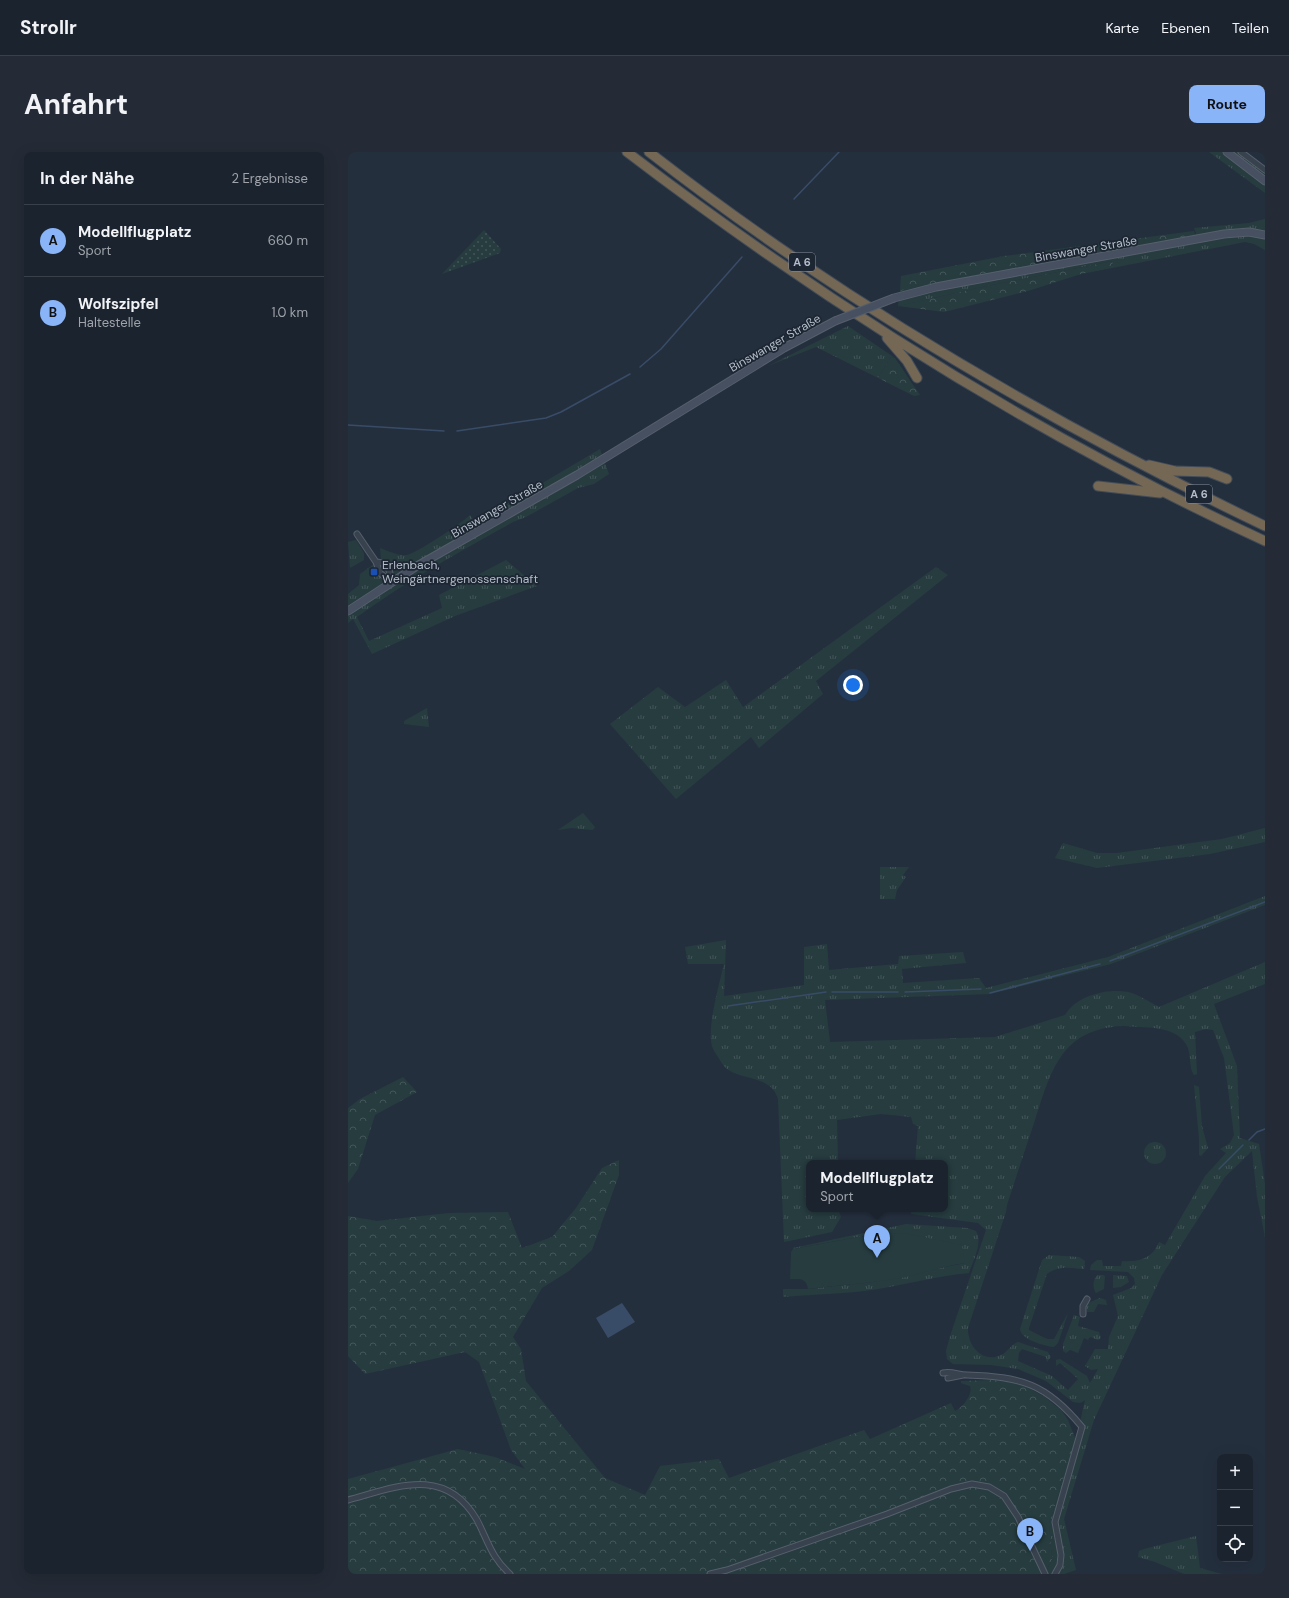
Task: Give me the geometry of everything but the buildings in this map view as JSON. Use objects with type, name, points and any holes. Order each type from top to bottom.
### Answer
[{"type":"highway","name":"A 6","points":[[627,152],[719,220],[880,330],[1009,407],[1167,494],[1265,541]]},
{"type":"highway","name":"A 6","points":[[649,152],[750,226],[887,318],[961,364],[1101,444],[1265,526]]},
{"type":"highway","points":[[880,330],[907,361],[917,378]]},
{"type":"highway","points":[[1134,461],[1175,471],[1209,472],[1227,479]]},
{"type":"highway","points":[[1098,486],[1167,494]]},
{"type":"main road","points":[[1227,152],[1265,181]]},
{"type":"main road","name":"Binswanger Straße","points":[[348,611],[417,566],[577,475],[784,348],[835,322],[894,298],[936,288],[1224,234],[1249,232],[1265,235]]},
{"type":"street","points":[[1241,152],[1265,170]]},
{"type":"street","points":[[357,534],[376,562],[380,573],[391,582]]},
{"type":"street","points":[[376,562],[386,565],[417,566]]},
{"type":"street","points":[[386,565],[391,574],[391,582]]},
{"type":"street","points":[[1083,1314],[1083,1306],[1087,1299]]},
{"type":"street","points":[[943,1373],[951,1371],[965,1375]]},
{"type":"street","points":[[948,1378],[965,1375],[994,1376],[1029,1383],[1048,1394],[1069,1412],[1082,1427],[1055,1522],[1061,1555],[1060,1565],[1055,1574]]},
{"type":"street","points":[[348,1500],[404,1484],[419,1483],[448,1491],[460,1499],[469,1508],[495,1558],[510,1574]]},
{"type":"street","points":[[710,1574],[728,1570],[887,1514],[951,1489],[972,1484],[989,1487],[1004,1496],[1018,1517],[1045,1574]]},
{"type":"green space","points":[[1209,152],[1238,152],[1265,172],[1265,193]]},
{"type":"green space","points":[[1265,219],[1265,250],[1254,244],[1245,242],[1112,268],[1113,261],[982,287],[898,306],[900,291],[1002,270],[1195,235],[1196,233],[1194,228],[1249,223]]},
{"type":"green space","points":[[484,230],[501,249],[500,253],[442,274]]},
{"type":"green space","points":[[1194,231],[1195,235],[1002,270],[900,291],[901,276],[1004,256]]},
{"type":"green space","points":[[1113,261],[1112,268],[1081,274],[1028,291],[944,312],[898,306],[982,287]]},
{"type":"green space","points":[[848,326],[895,358],[891,357],[878,378],[816,347],[768,366]]},
{"type":"green space","points":[[891,357],[895,358],[920,395],[914,396],[878,378]]},
{"type":"green space","points":[[600,449],[609,474],[594,484],[578,488],[473,544],[433,567],[357,617],[369,641],[442,608],[439,595],[506,560],[537,586],[455,616],[372,654],[353,619],[348,623],[348,594],[359,585],[360,574],[381,559],[380,548],[400,555],[412,553],[439,537],[470,515],[475,523]]},
{"type":"green space","points":[[356,540],[364,553],[364,560],[350,568],[348,542]]},
{"type":"green space","points":[[936,567],[948,575],[816,681],[823,694],[759,748],[751,737],[676,799],[610,724],[658,687],[685,707],[726,680],[743,707]]},
{"type":"green space","points":[[427,708],[429,727],[404,724],[404,721]]},
{"type":"green space","points":[[583,813],[595,827],[593,830],[571,828],[558,830]]},
{"type":"green space","points":[[1265,828],[1265,842],[1210,854],[1097,868],[1055,858],[1063,843],[1097,853],[1117,853],[1222,839]]},
{"type":"green space","points":[[880,867],[909,867],[903,875],[906,877],[897,890],[895,899],[880,899]]},
{"type":"green space","points":[[1265,896],[1265,905],[1111,964],[990,994],[825,1000],[830,1042],[995,1037],[1065,1015],[1070,1008],[1084,998],[1110,991],[1132,993],[1159,1007],[1265,962],[1265,984],[1214,1004],[1237,1066],[1240,1138],[1259,1144],[1265,1184],[1265,1237],[1257,1197],[1252,1151],[1225,1177],[1162,1275],[1094,1420],[1064,1519],[1076,1570],[1064,1574],[1045,1574],[1052,1559],[1049,1524],[1076,1440],[1085,1400],[1080,1403],[1073,1402],[1046,1381],[1018,1369],[991,1365],[953,1364],[947,1359],[946,1351],[950,1336],[986,1230],[978,1223],[911,1214],[911,1212],[948,1212],[948,1160],[915,1160],[918,1126],[913,1124],[911,1117],[881,1114],[837,1120],[838,1160],[806,1160],[806,1212],[839,1212],[841,1217],[832,1232],[784,1242],[778,1099],[774,1091],[763,1082],[733,1073],[722,1064],[712,1046],[711,1028],[714,1006],[724,964],[688,964],[685,947],[726,940],[724,996],[804,985],[804,947],[827,944],[829,970],[898,964],[899,956],[963,952],[966,963],[902,969],[903,983],[979,978],[986,988],[1108,957]],"holes":[[[1123,1026],[1169,1031],[1183,1040],[1188,1048],[1191,1069],[1194,1075],[1197,1074],[1195,1032],[1206,1029],[1213,1030],[1224,1058],[1234,1135],[1230,1143],[1220,1149],[1226,1153],[1205,1176],[1165,1245],[1159,1242],[1149,1256],[1134,1261],[1122,1261],[1121,1266],[1103,1266],[1102,1260],[1097,1260],[1091,1265],[1090,1270],[1128,1272],[1134,1278],[1135,1284],[1131,1288],[1113,1295],[1118,1316],[1109,1337],[1108,1349],[1095,1349],[1085,1366],[1091,1370],[1098,1369],[1090,1383],[1087,1376],[1060,1359],[1056,1360],[1056,1366],[1060,1363],[1078,1379],[1068,1390],[1052,1376],[1018,1361],[1019,1353],[1022,1349],[1046,1357],[1047,1362],[1051,1357],[1048,1352],[1018,1342],[1013,1344],[1001,1355],[988,1357],[982,1355],[973,1346],[968,1334],[968,1328],[1043,1095],[1055,1066],[1072,1044],[1078,1039],[1092,1032]]]},
{"type":"green space","points":[[403,1077],[417,1092],[375,1115],[358,1169],[348,1183],[348,1108],[360,1099]]},
{"type":"green space","points":[[1194,1085],[1199,1087],[1202,1126],[1208,1148],[1201,1156],[1199,1155],[1199,1138]]},
{"type":"green space","points":[[1155,1142],[1163,1145],[1166,1153],[1163,1161],[1155,1164],[1147,1161],[1144,1153],[1147,1145]]},
{"type":"green space","points":[[619,1160],[619,1175],[592,1250],[569,1271],[542,1288],[513,1337],[521,1349],[526,1381],[605,1478],[645,1495],[660,1466],[719,1459],[729,1478],[864,1430],[870,1439],[951,1403],[955,1411],[964,1404],[969,1397],[971,1389],[970,1386],[961,1383],[961,1381],[992,1380],[1010,1382],[1029,1388],[1045,1397],[1062,1411],[1068,1420],[1076,1440],[1049,1524],[1052,1559],[1045,1574],[348,1574],[348,1479],[458,1449],[495,1457],[525,1469],[511,1450],[479,1362],[465,1352],[365,1374],[348,1356],[348,1216],[377,1221],[449,1213],[508,1212],[522,1248],[552,1237],[576,1208],[602,1168]]},
{"type":"green space","points":[[906,1224],[967,1228],[976,1231],[978,1236],[978,1246],[969,1273],[866,1291],[783,1297],[783,1289],[808,1289],[872,1282],[965,1263],[869,1235],[793,1249]]},
{"type":"green space","points":[[904,1233],[962,1245],[965,1263],[894,1279],[808,1289],[806,1282],[799,1279],[790,1279],[791,1252],[793,1249],[869,1235]]},
{"type":"green space","points":[[1049,1255],[1079,1257],[1085,1261],[1084,1269],[1060,1268],[1047,1274],[1029,1330],[1047,1339],[1054,1339],[1068,1313],[1058,1343],[1054,1347],[1040,1344],[1029,1339],[1021,1333],[1020,1329],[1042,1260]]},
{"type":"green space","points":[[1113,1275],[1127,1276],[1129,1282],[1121,1287],[1113,1288]]},
{"type":"green space","points":[[1096,1276],[1105,1276],[1104,1289],[1096,1293],[1094,1283]]},
{"type":"green space","points":[[1100,1298],[1106,1300],[1107,1305],[1098,1304],[1094,1312],[1087,1312],[1086,1307],[1088,1303]]},
{"type":"green space","points":[[1074,1315],[1080,1317],[1078,1326],[1099,1332],[1101,1338],[1098,1340],[1090,1337],[1088,1340],[1084,1338],[1078,1353],[1070,1350],[1066,1353],[1063,1351],[1063,1344]]},
{"type":"green space","points":[[1196,1536],[1200,1568],[1222,1574],[1184,1574],[1155,1562],[1138,1557],[1139,1551],[1144,1549]]},
{"type":"water","points":[[622,1303],[635,1322],[608,1338],[596,1318]]},
{"type":"waterway","points":[[794,199],[839,152]]},
{"type":"waterway","points":[[640,367],[661,349],[742,257]]},
{"type":"waterway","points":[[457,431],[546,418],[561,412],[630,374]]},
{"type":"waterway","points":[[348,425],[444,431]]},
{"type":"waterway","points":[[1110,961],[1265,902]]},
{"type":"waterway","points":[[990,993],[1100,964]]},
{"type":"waterway","points":[[905,992],[981,989]]},
{"type":"waterway","points":[[728,1006],[826,992]]},
{"type":"waterway","points":[[832,992],[898,992]]},
{"type":"waterway","points":[[1249,1140],[1257,1132],[1265,1129]]},
{"type":"waterway","points":[[1219,1169],[1243,1145]]},
{"type":"place","name":"Erlenbach, Weingärtnergenossenschaft","points":[[374,572]]},
{"type":"place","name":"Modellflugplatz","points":[[877,1258]]},
{"type":"place","name":"Wolfszipfel","points":[[1030,1551]]}]
